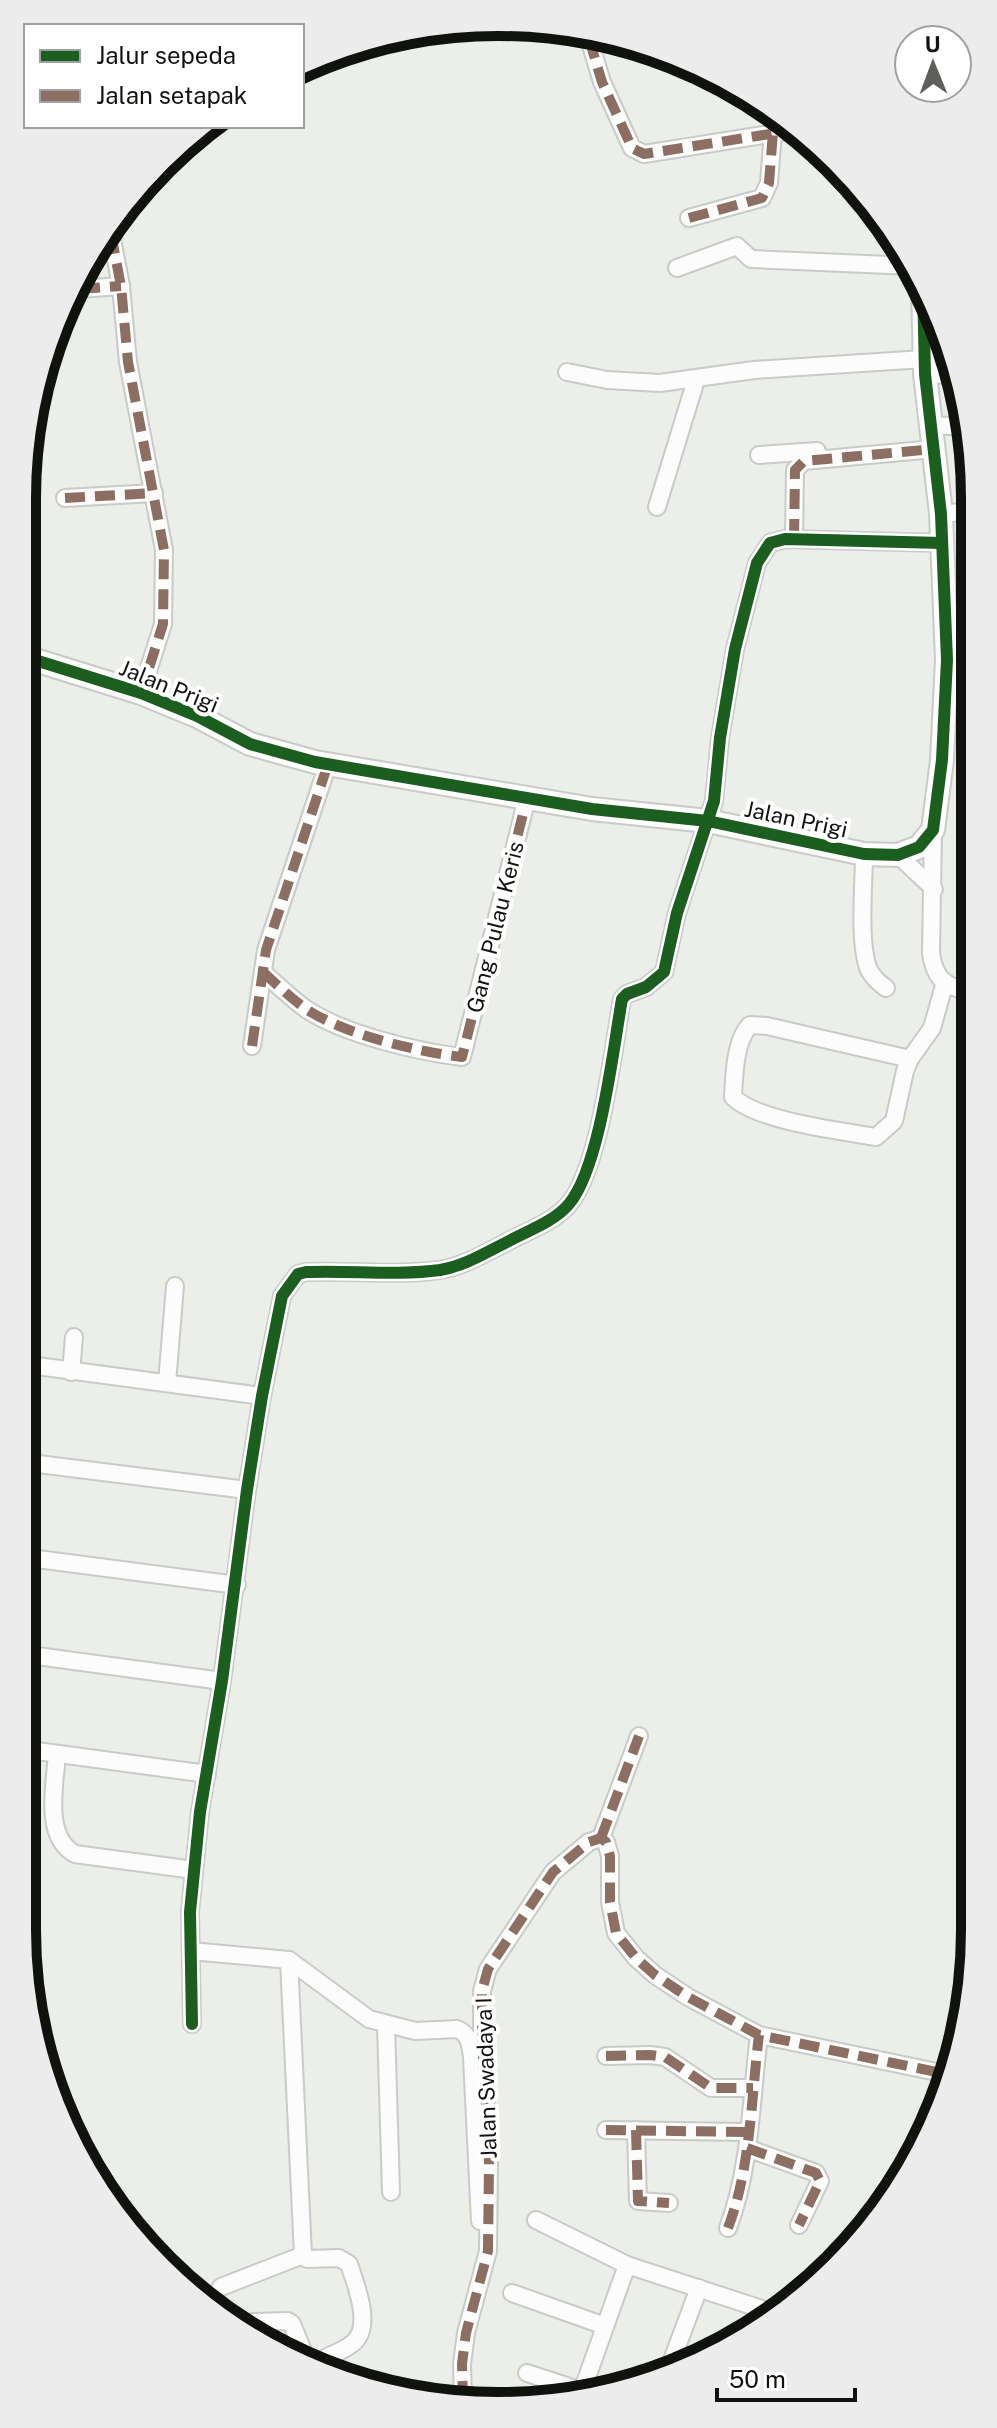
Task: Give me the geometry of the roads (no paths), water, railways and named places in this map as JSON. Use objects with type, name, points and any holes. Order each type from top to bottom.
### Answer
[{"type":"street","points":[[591,45],[602,82],[632,148],[638,152],[644,154],[779,131]]},
{"type":"street","points":[[689,218],[762,198],[769,183],[773,132]]},
{"type":"street","points":[[113,244],[121,286],[128,362],[164,550],[163,624],[141,693]]},
{"type":"street","points":[[677,268],[737,246],[754,259],[898,265]]},
{"type":"street","points":[[87,288],[121,286]]},
{"type":"street","points":[[924,317],[925,367],[941,514],[947,660],[942,760],[933,830],[931,953],[934,970],[940,980],[961,990]]},
{"type":"street","points":[[567,372],[607,380],[660,383],[754,370],[925,367],[943,372]]},
{"type":"street","points":[[657,507],[696,380]]},
{"type":"street","points":[[794,539],[797,465],[804,461],[933,438],[956,431]]},
{"type":"street","points":[[759,455],[933,438]]},
{"type":"street","points":[[65,498],[154,493]]},
{"type":"street","points":[[941,514],[961,512]]},
{"type":"street","points":[[192,2024],[190,1912],[194,1870],[237,1585],[247,1490],[282,1296],[298,1274],[442,1269],[467,1262],[548,1221],[569,1204],[587,1171],[622,999],[646,987],[664,972],[677,913],[714,801],[720,738],[735,649],[757,563],[770,543],[777,540],[942,543]]},
{"type":"street","points":[[947,660],[961,658]]},
{"type":"street","name":"Jalan Prigi","points":[[36,660],[141,693],[197,716],[250,744],[277,753],[592,809],[708,821],[864,854],[898,855]]},
{"type":"street","points":[[252,1046],[266,950],[328,764]]},
{"type":"street","name":"Gang Pulau Keris","points":[[263,972],[321,1018],[394,1043],[462,1057],[527,798]]},
{"type":"street","points":[[933,830],[919,847],[898,855],[934,889]]},
{"type":"street","points":[[864,854],[864,952],[875,980],[886,988]]},
{"type":"street","points":[[910,1059],[767,1026],[750,1025],[744,1031],[733,1097],[743,1107],[811,1125],[876,1137],[894,1121],[910,1059],[932,1028],[945,982]]},
{"type":"street","points":[[167,1383],[175,1286]]},
{"type":"street","points":[[71,1372],[74,1337]]},
{"type":"street","points":[[36,1366],[262,1396]]},
{"type":"street","points":[[36,1464],[247,1490]]},
{"type":"street","points":[[36,1559],[237,1585]]},
{"type":"street","points":[[36,1656],[222,1681]]},
{"type":"street","points":[[639,1736],[601,1838],[606,1842],[610,1856],[613,1922],[623,1944],[655,1975],[677,1990],[759,2035],[938,2072]]},
{"type":"street","points":[[36,1751],[207,1774]]},
{"type":"street","points":[[57,1754],[53,1807],[65,1849],[75,1854],[194,1870]]},
{"type":"street","name":"Jalan Swadaya I","points":[[463,2390],[466,2333],[488,2251],[489,2164],[482,1991],[488,1969],[553,1872],[589,1842],[601,1838]]},
{"type":"street","points":[[191,1944],[289,1960],[369,2019],[386,2025],[415,2031],[464,2031],[469,2039],[472,2057],[477,2199],[488,2251]]},
{"type":"street","points":[[289,1960],[303,2255],[307,2259],[339,2258],[349,2264],[362,2316],[363,2329],[359,2337],[326,2358]]},
{"type":"street","points":[[386,2025],[391,2192]]},
{"type":"street","points":[[728,2228],[737,2202],[747,2140],[759,2035]]},
{"type":"street","points":[[606,2056],[665,2057],[711,2088],[753,2088]]},
{"type":"street","points":[[606,2130],[747,2140],[819,2177],[820,2181],[799,2225]]},
{"type":"street","points":[[636,2130],[638,2201],[669,2203]]},
{"type":"street","points":[[536,2220],[627,2265],[759,2311]]},
{"type":"street","points":[[221,2287],[303,2255]]},
{"type":"street","points":[[585,2384],[627,2265]]},
{"type":"street","points":[[673,2358],[699,2288]]},
{"type":"street","points":[[512,2293],[605,2326]]},
{"type":"street","points":[[254,2322],[288,2321],[302,2348]]},
{"type":"street","points":[[527,2373],[564,2387]]}]
